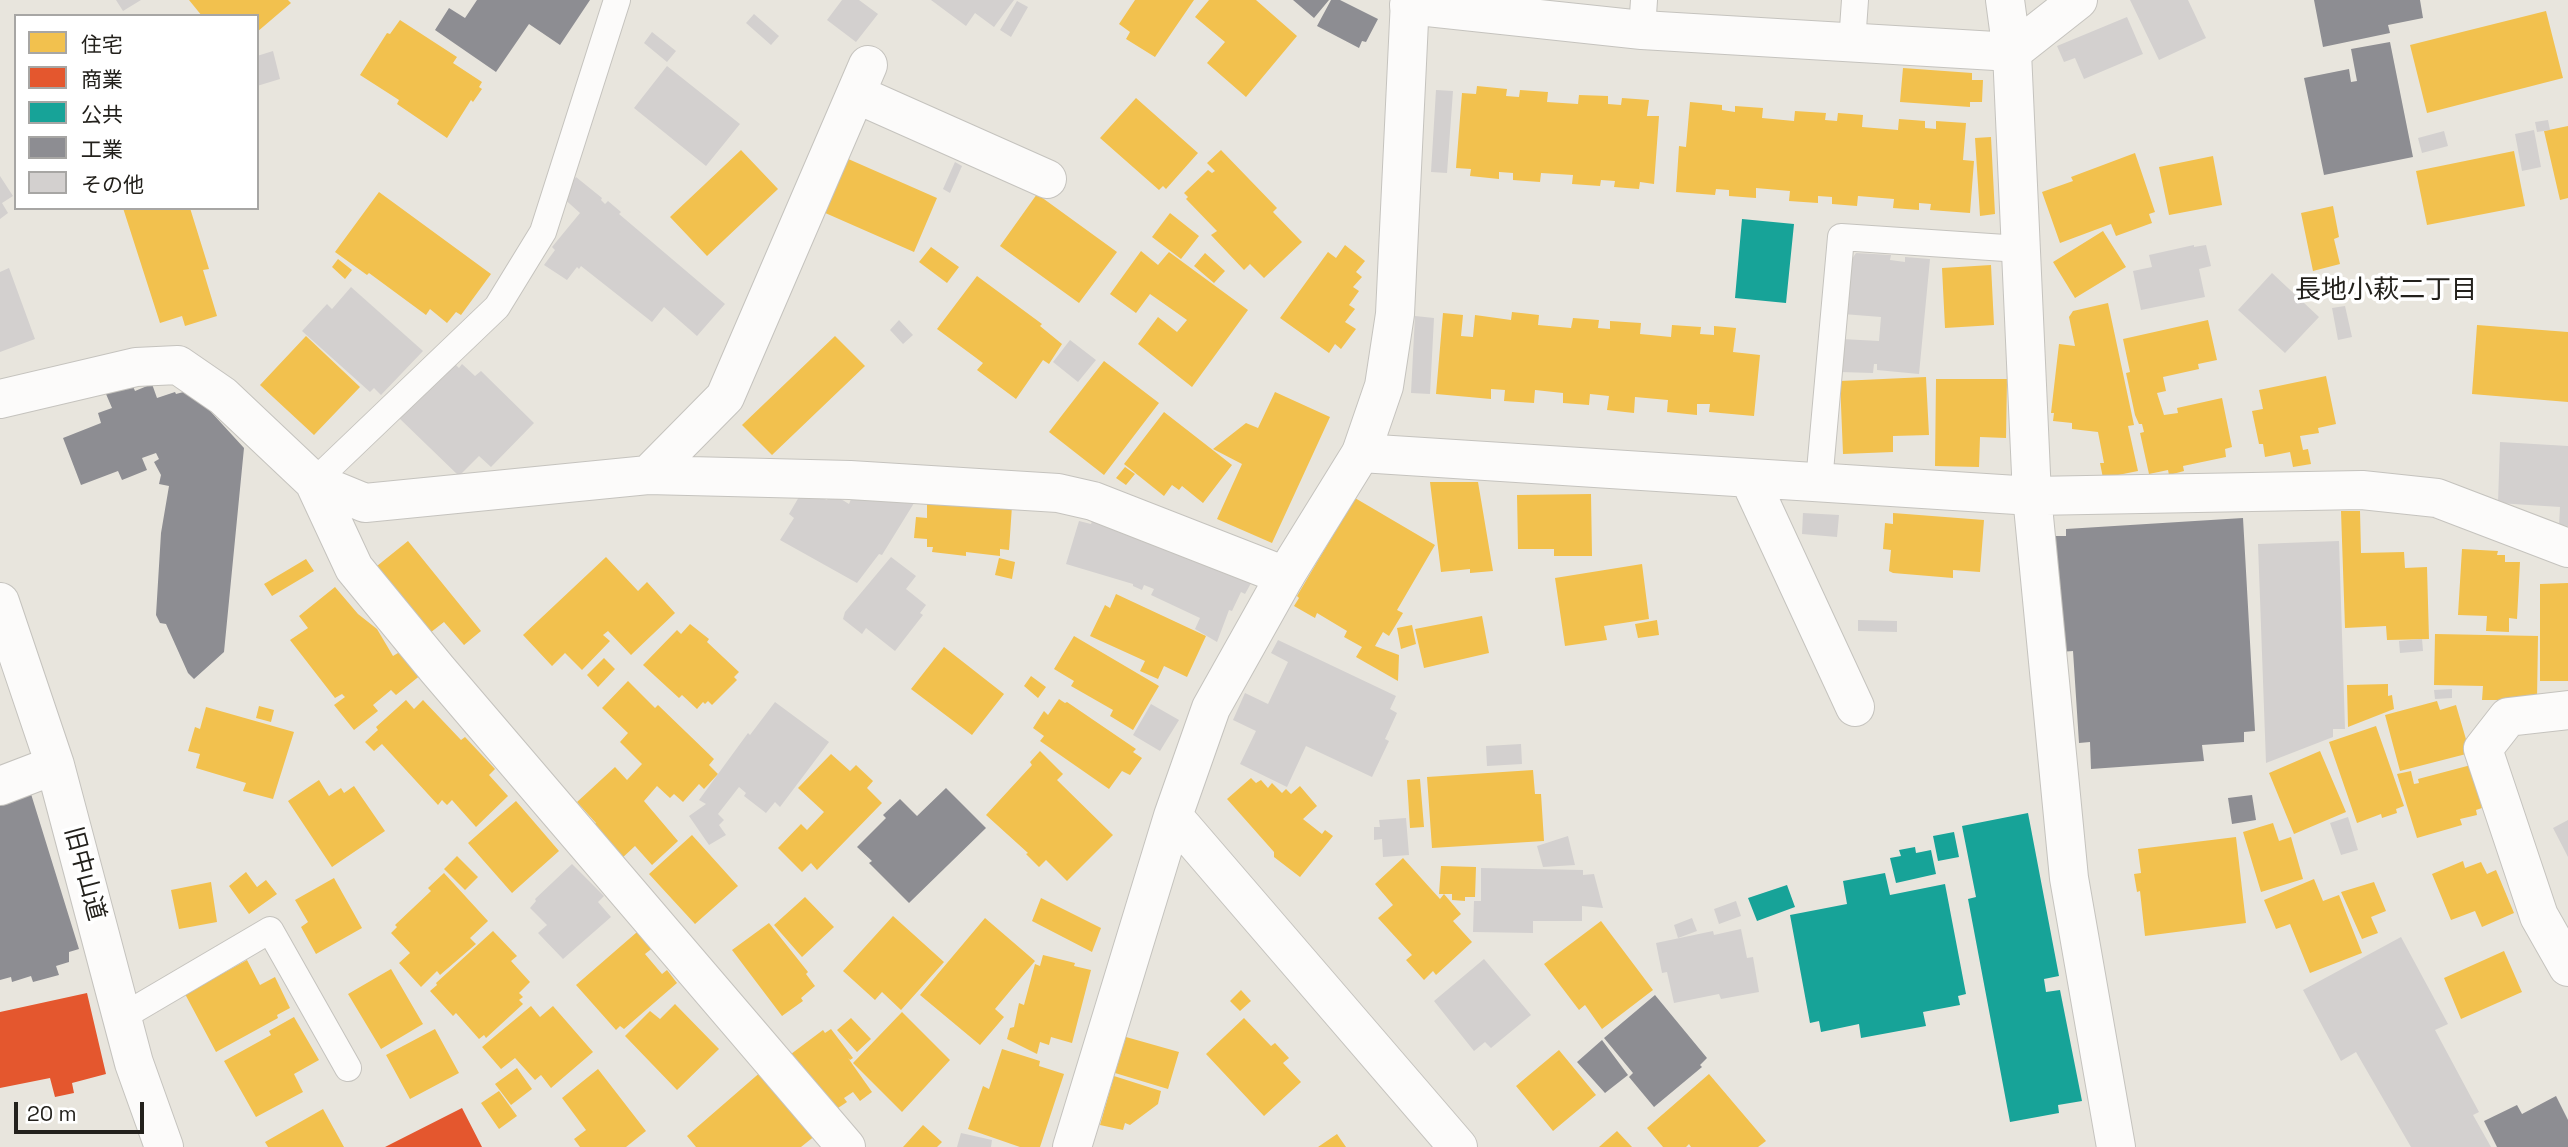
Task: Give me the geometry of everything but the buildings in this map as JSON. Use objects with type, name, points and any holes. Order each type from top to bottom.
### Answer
[{"type":"street","points":[[2005,0],[2012,52],[2032,496],[2069,878],[2116,1147]]},
{"type":"street","points":[[1072,1147],[1173,816],[1211,708],[1285,576],[1361,453],[1384,386],[1395,314],[1410,3],[1643,15],[1852,43],[2012,52],[2078,0]]},
{"type":"street","points":[[649,475],[725,397],[862,79],[1047,179]]},
{"type":"street","points":[[0,398],[136,367],[178,365],[223,396],[314,482],[365,503],[649,475],[850,480],[1058,493],[1093,501],[1285,576]]},
{"type":"street","points":[[1361,453],[2032,496],[2362,490],[2437,498],[2568,548]]},
{"type":"street","points":[[1749,478],[1855,708]]},
{"type":"street","points":[[314,482],[354,568],[846,1147]]},
{"type":"street","name":"旧中山道","points":[[0,602],[55,765],[134,1063],[164,1147]]},
{"type":"street","points":[[2568,710],[2508,717],[2483,749],[2539,916],[2568,967]]},
{"type":"street","points":[[0,786],[55,765]]},
{"type":"street","points":[[1173,816],[1458,1147]]},
{"type":"lane","points":[[314,482],[496,307],[542,232],[617,0]]},
{"type":"lane","points":[[1852,43],[1856,0]]},
{"type":"lane","points":[[1819,482],[1841,237],[2020,249]]},
{"type":"lane","points":[[122,1017],[270,930],[348,1068]]},
{"type":"district","name":"長地小萩二丁目","points":[[2386,291]]}]
